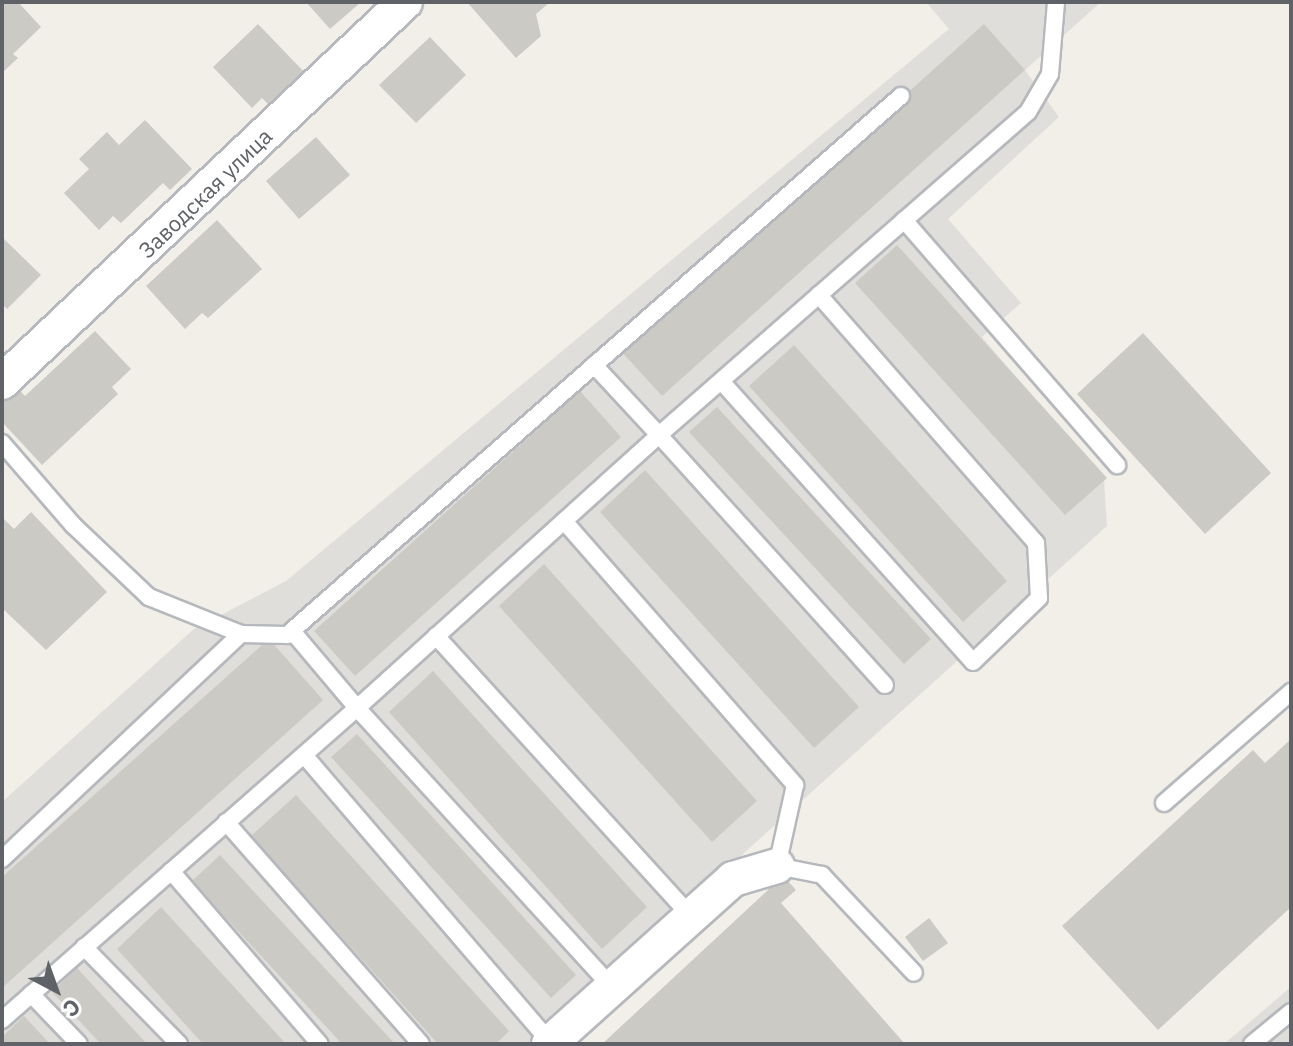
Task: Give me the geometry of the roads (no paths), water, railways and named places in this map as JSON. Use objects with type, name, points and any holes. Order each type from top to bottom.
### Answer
[{"type":"street","name":"Заводская улица","points":[[2,382],[405,2]]},
{"type":"street","points":[[551,1044],[733,879],[777,866]]},
{"type":"lane","points":[[2,1020],[357,708],[659,435],[1028,112],[1050,74],[1056,2]]},
{"type":"lane","points":[[2,443],[73,525],[149,597],[241,634],[287,635],[901,96]]},
{"type":"lane","points":[[904,220],[1117,465]]},
{"type":"lane","points":[[721,381],[973,662],[1039,598],[1036,543],[819,295]]},
{"type":"lane","points":[[594,365],[885,685]]},
{"type":"lane","points":[[564,521],[795,785],[777,866],[822,875],[914,973]]},
{"type":"lane","points":[[292,631],[357,708],[612,987]]},
{"type":"lane","points":[[2,859],[241,634]]},
{"type":"lane","points":[[436,636],[691,916]]},
{"type":"lane","points":[[1164,803],[1291,692]]},
{"type":"lane","points":[[304,755],[551,1044]]},
{"type":"lane","points":[[226,822],[421,1044]]},
{"type":"lane","points":[[171,871],[320,1044]]},
{"type":"lane","points":[[84,947],[179,1044]]},
{"type":"lane","points":[[31,994],[79,1044]]},
{"type":"lane","points":[[1252,1044],[1291,1012]]}]
